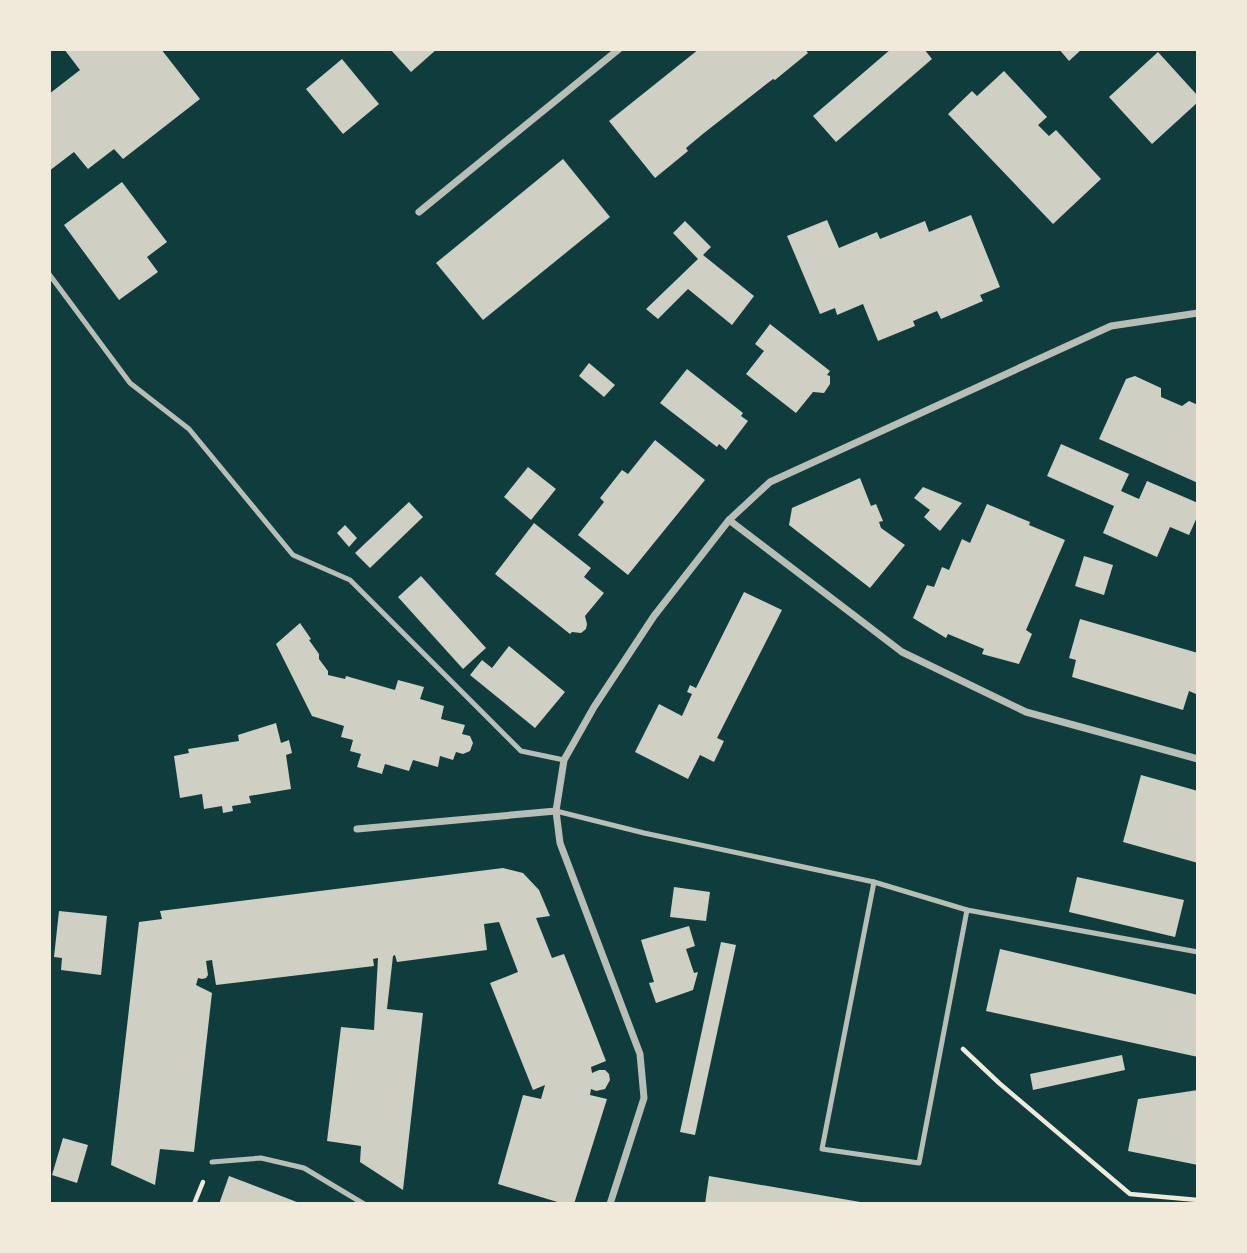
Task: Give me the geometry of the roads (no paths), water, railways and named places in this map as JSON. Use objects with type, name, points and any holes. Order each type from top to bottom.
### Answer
[{"type":"street","points":[[419,212],[619,49]]},
{"type":"street","points":[[610,1204],[644,1098],[640,1055],[560,844],[556,811],[564,760],[594,707],[654,616],[729,520],[770,482],[1111,326],[1198,313]]},
{"type":"street","points":[[729,520],[902,652],[1026,712],[1198,759]]},
{"type":"street","points":[[357,829],[556,811]]},
{"type":"lane","points":[[49,274],[130,383],[189,429],[293,555],[350,580],[521,751],[564,760]]},
{"type":"lane","points":[[556,811],[644,833],[874,882],[967,910],[1198,953]]},
{"type":"lane","points":[[874,882],[822,1149],[919,1163],[967,910]]},
{"type":"lane","points":[[212,1162],[261,1158],[304,1168],[364,1204]]}]
